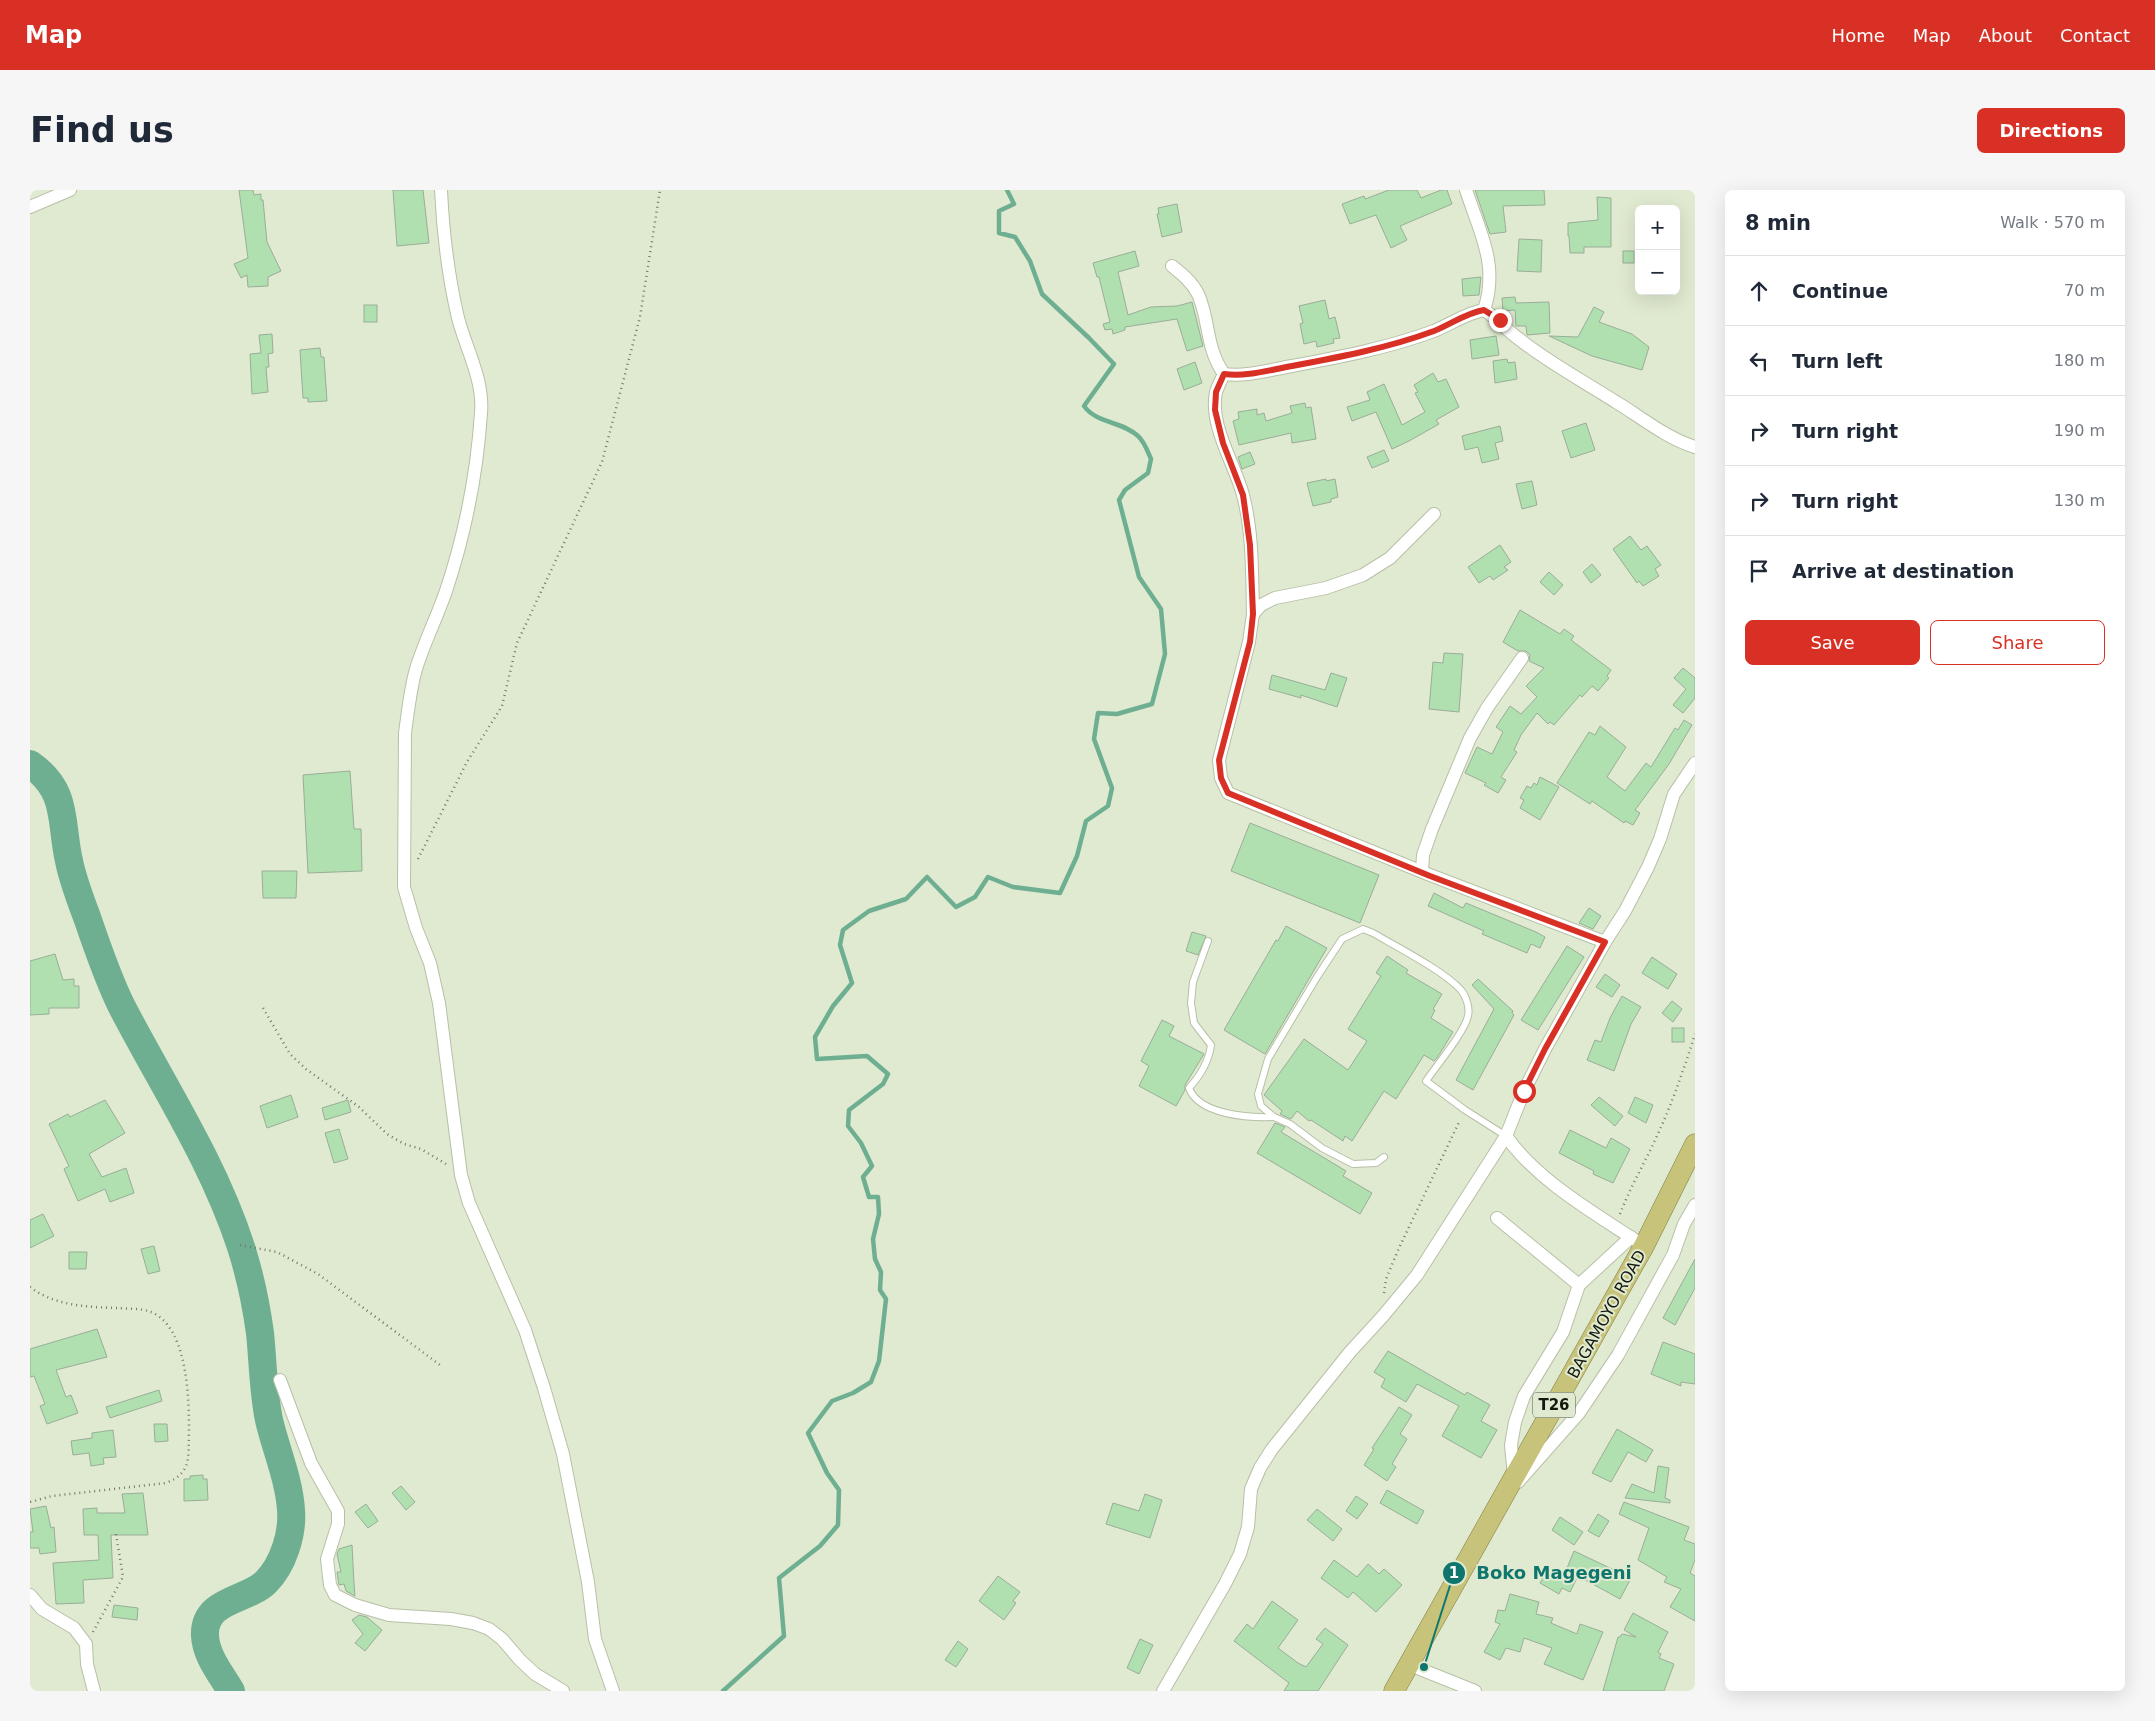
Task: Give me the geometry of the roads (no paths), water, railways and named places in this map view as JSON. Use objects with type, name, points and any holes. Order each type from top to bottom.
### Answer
[{"type":"highway","name":"BAGAMOYO ROAD","points":[[1394,1691],[1514,1477],[1637,1242],[1695,1144]]},
{"type":"street","points":[[30,208],[70,190]]},
{"type":"street","points":[[441,190],[449,275],[459,320],[479,383],[482,411],[471,491],[459,545],[446,591],[416,669],[408,709],[405,733],[404,887],[416,928],[430,963],[439,1003],[461,1175],[469,1203],[525,1330],[544,1388],[565,1464],[588,1582],[595,1639],[612,1691]]},
{"type":"street","points":[[1466,190],[1490,265],[1489,293],[1484,310]]},
{"type":"street","points":[[1172,266],[1186,277],[1198,295],[1211,349],[1216,363],[1224,374],[1237,376],[1358,354],[1434,331],[1473,312],[1484,310],[1500,320],[1518,338],[1553,363],[1648,423],[1686,445],[1695,448]]},
{"type":"street","points":[[1224,374],[1216,392],[1215,410],[1223,443],[1243,495],[1250,545],[1253,614],[1250,642],[1219,760],[1221,778],[1228,793],[1605,942]]},
{"type":"street","points":[[1253,614],[1261,605],[1275,598],[1326,588],[1363,575],[1390,558],[1434,514]]},
{"type":"street","points":[[1422,871],[1423,855],[1432,829],[1470,738],[1487,708],[1522,658]]},
{"type":"street","points":[[1163,1691],[1225,1584],[1240,1554],[1248,1527],[1252,1489],[1260,1468],[1272,1450],[1350,1352],[1417,1275],[1506,1136],[1524,1091],[1545,1049],[1605,942],[1625,911],[1648,867],[1660,839],[1674,794],[1695,763]]},
{"type":"street","points":[[1506,1136],[1519,1154],[1533,1166],[1637,1242],[1579,1285],[1563,1332],[1521,1404],[1511,1446],[1514,1477]]},
{"type":"street","points":[[1501,1500],[1540,1459],[1579,1413],[1618,1355],[1673,1255],[1684,1224],[1695,1205]]},
{"type":"street","points":[[1497,1218],[1579,1285]]},
{"type":"street","points":[[280,1380],[311,1463],[338,1511],[338,1524],[327,1559],[330,1585],[334,1595],[355,1605],[389,1616],[451,1619],[473,1623],[489,1629],[502,1639],[535,1674],[563,1691]]},
{"type":"street","points":[[30,1595],[42,1609],[74,1628],[86,1644],[87,1664],[94,1691]]},
{"type":"street","points":[[1410,1665],[1476,1691]]},
{"type":"lane","points":[[1384,1157],[1376,1163],[1353,1164],[1322,1148],[1290,1124],[1274,1117],[1261,1106],[1258,1094],[1268,1059],[1342,938],[1363,929],[1373,933],[1441,974],[1462,992],[1468,1008],[1468,1016],[1456,1039],[1426,1081],[1506,1136]]},
{"type":"lane","points":[[1208,941],[1193,982],[1191,1003],[1194,1023],[1211,1045],[1210,1054],[1196,1080],[1189,1088],[1192,1096],[1200,1103],[1238,1115],[1250,1118],[1274,1117]]},
{"type":"waterway","points":[[723,1691],[784,1636],[779,1578],[820,1546],[838,1525],[839,1490],[827,1473],[808,1433],[832,1401],[853,1393],[871,1382],[879,1361],[886,1299],[880,1290],[881,1272],[875,1259],[873,1239],[879,1214],[878,1197],[869,1197],[863,1177],[872,1166],[861,1143],[848,1126],[849,1110],[883,1084],[888,1074],[867,1056],[817,1059],[815,1037],[833,1006],[852,983],[840,945],[843,930],[869,911],[906,899],[927,877],[956,907],[975,897],[988,877],[1013,887],[1060,893],[1077,856],[1086,821],[1108,806],[1112,788],[1094,739],[1098,713],[1117,714],[1152,704],[1165,654],[1161,609],[1139,577],[1119,500],[1125,490],[1148,473],[1151,459],[1140,438],[1132,431],[1096,416],[1084,406],[1114,364],[1042,294],[1030,261],[1015,237],[999,233],[999,211],[1014,204],[1007,190]]},
{"type":"waterway","points":[[30,764],[43,774],[57,796],[61,808],[66,847],[73,876],[108,975],[122,1007],[202,1154],[230,1215],[247,1268],[257,1311],[267,1409],[288,1487],[291,1519],[286,1549],[272,1575],[258,1588],[218,1608],[206,1624],[205,1636],[208,1651],[231,1691]]},
{"type":"place","name":"Boko Magegeni","points":[[1424,1667]]}]
